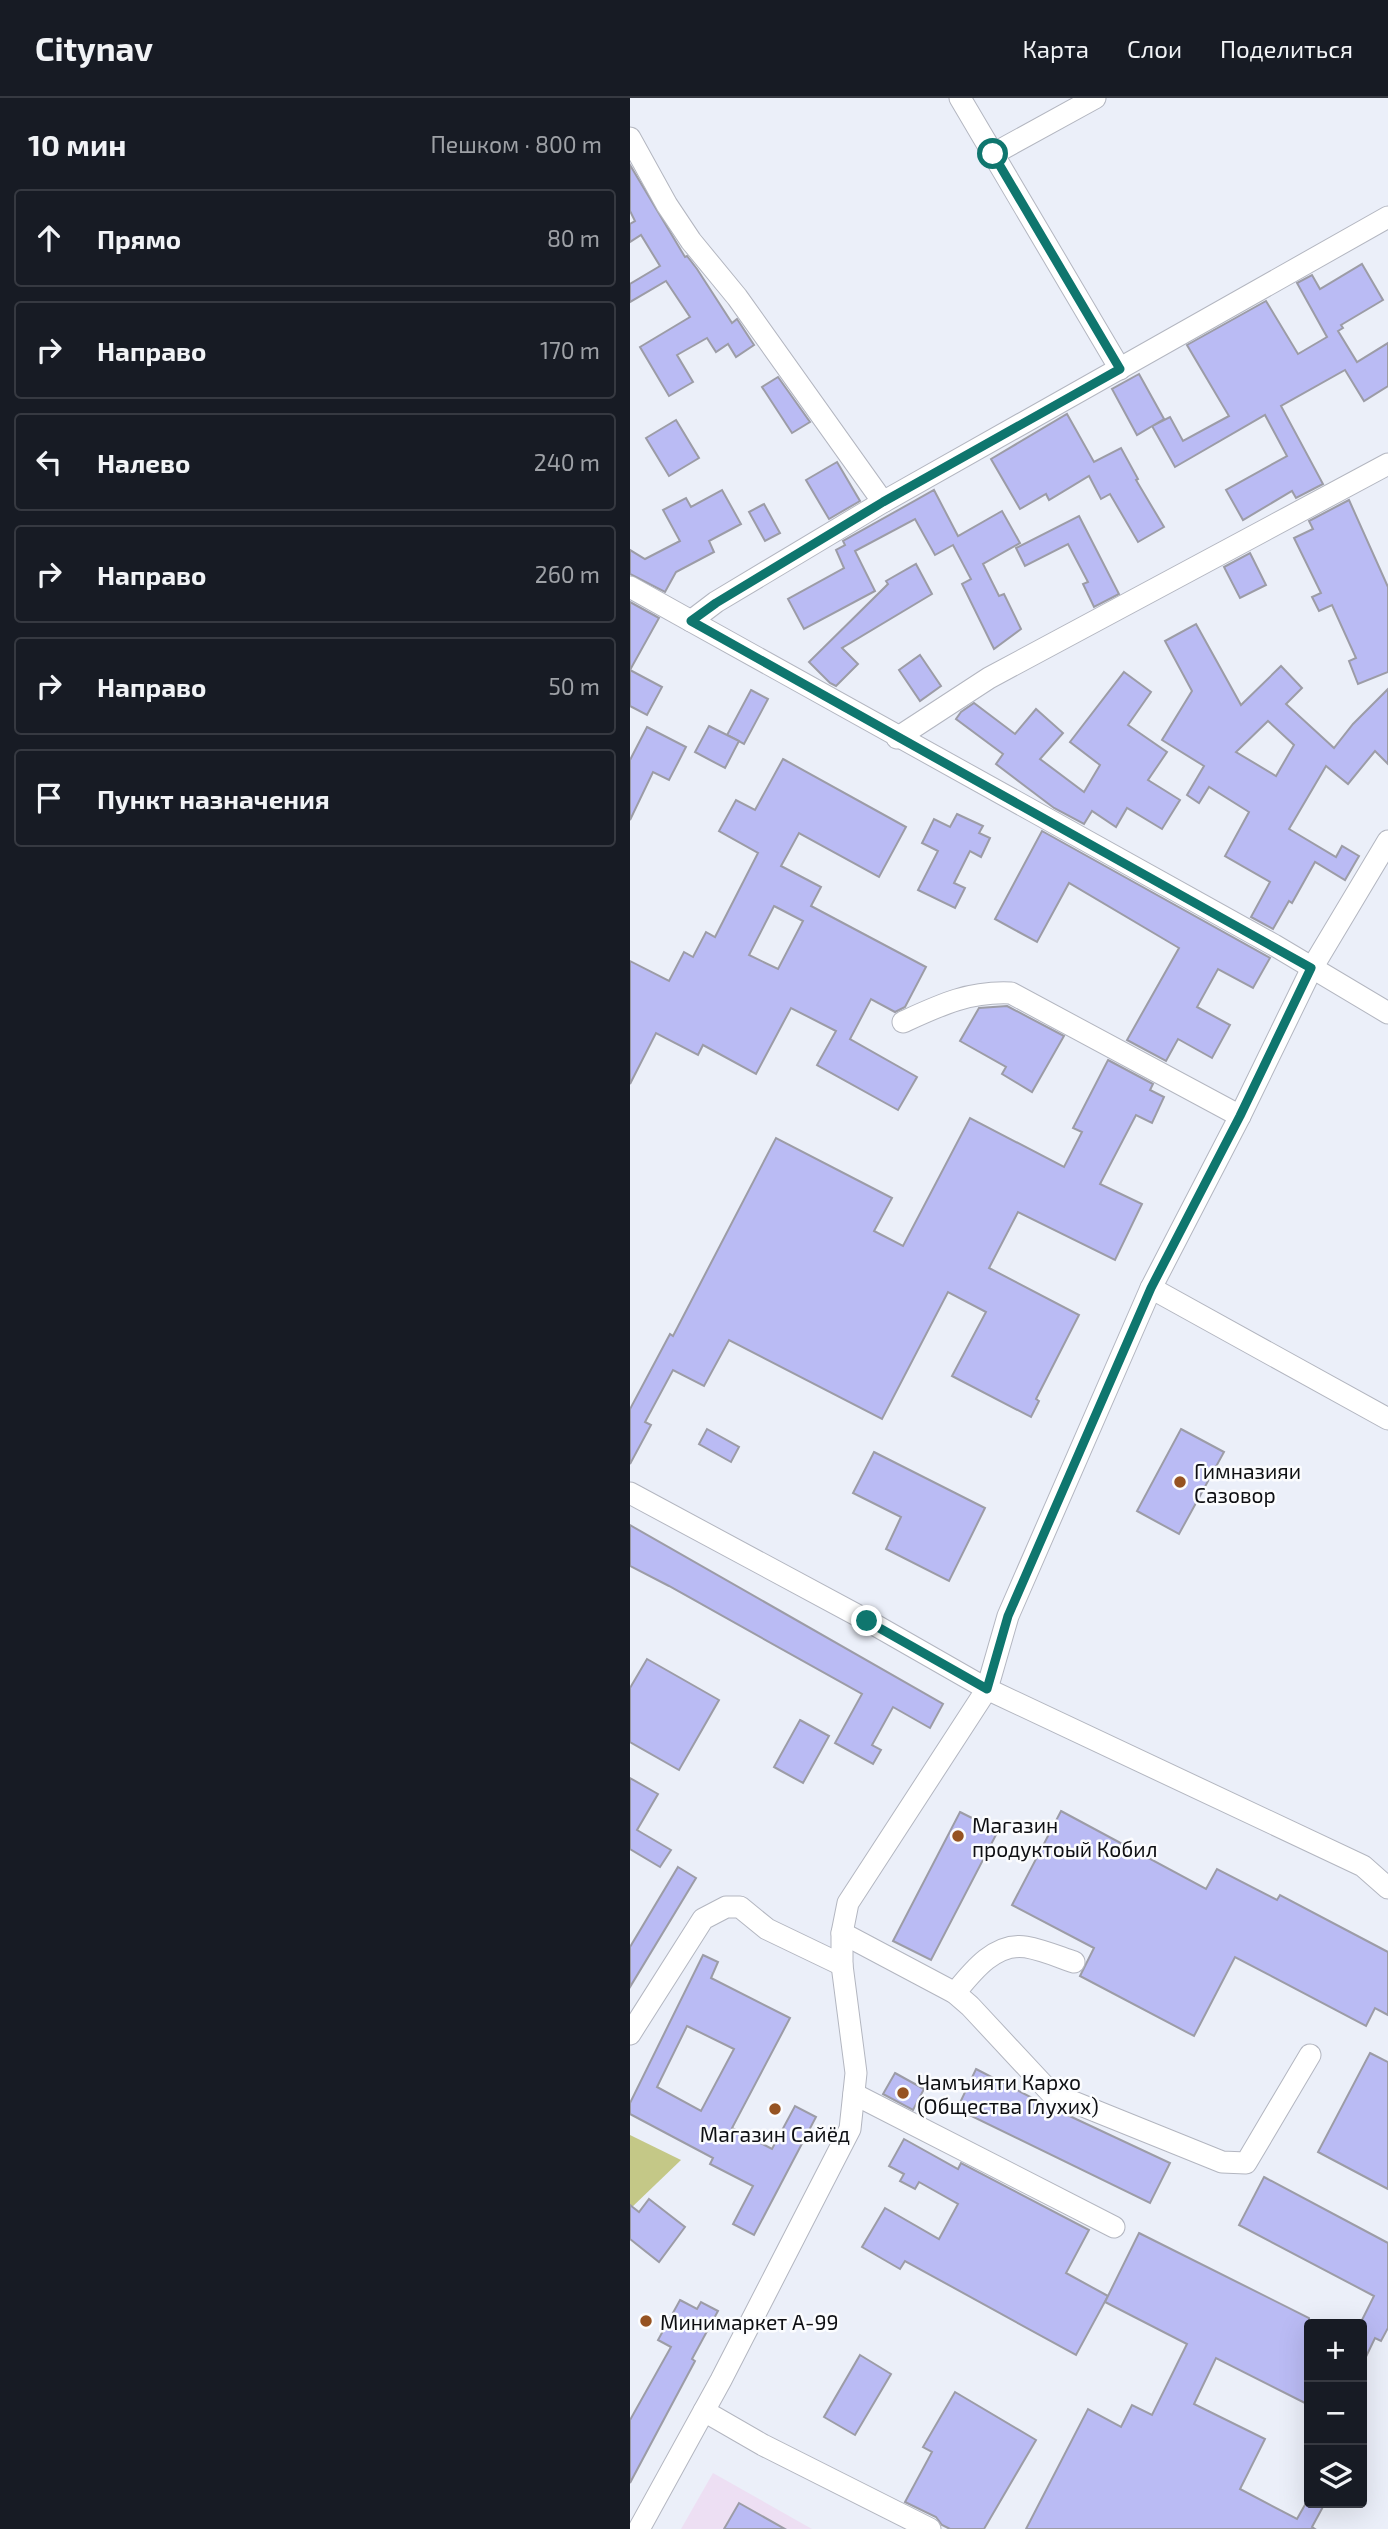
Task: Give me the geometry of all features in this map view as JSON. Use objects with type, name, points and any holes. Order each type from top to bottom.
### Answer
[{"type":"street","points":[[960,98],[1120,369]]},
{"type":"street","points":[[993,154],[1095,98]]},
{"type":"street","points":[[630,138],[667,205],[691,241],[737,297],[883,502]]},
{"type":"street","points":[[691,621],[716,603],[883,502],[1388,217]]},
{"type":"street","points":[[897,738],[989,677],[1388,464]]},
{"type":"street","points":[[630,587],[1388,1013]]},
{"type":"street","points":[[639,2529],[704,2411],[850,2129],[856,2073],[842,1965],[842,1933],[848,1903],[987,1689],[1008,1616],[1151,1288],[1240,1116],[1311,968],[1388,841]]},
{"type":"street","points":[[903,1022],[956,999],[988,992],[1011,993],[1240,1116]]},
{"type":"street","points":[[1151,1288],[1388,1419]]},
{"type":"street","points":[[630,1493],[987,1689],[1363,1866],[1388,1888]]},
{"type":"street","points":[[630,2034],[703,1919],[726,1906],[740,1907],[767,1929],[842,1965]]},
{"type":"street","points":[[842,1933],[955,1993],[1051,2093],[1222,2162],[1246,2163],[1310,2056]]},
{"type":"street","points":[[955,1993],[977,1965],[998,1952],[1024,1946],[1074,1962]]},
{"type":"street","points":[[854,2094],[1114,2227]]},
{"type":"street","points":[[704,2411],[764,2445],[930,2529]]},
{"type":"shaded area","points":[[713,2473],[812,2529],[681,2529]]},
{"type":"green space","points":[[630,2135],[681,2160],[630,2209]]},
{"type":"building","points":[[630,165],[685,257],[687,256],[697,269],[732,323],[737,319],[754,345],[736,357],[728,344],[716,352],[707,338],[677,355],[693,382],[669,396],[640,347],[690,317],[666,281],[630,302],[630,284],[660,266],[641,235],[630,242],[630,224],[635,221],[630,211]]},
{"type":"building","points":[[1362,264],[1383,300],[1341,325],[1343,328],[1338,331],[1357,362],[1388,343],[1388,386],[1364,401],[1345,370],[1281,406],[1323,484],[1296,498],[1292,491],[1243,520],[1226,490],[1287,456],[1265,415],[1175,467],[1152,426],[1170,417],[1183,441],[1229,416],[1187,345],[1266,301],[1298,354],[1327,337],[1297,283],[1312,275],[1320,289]]},
{"type":"building","points":[[1139,374],[1164,419],[1137,435],[1112,389]]},
{"type":"building","points":[[778,377],[810,422],[792,433],[762,387]]},
{"type":"building","points":[[1067,414],[1094,462],[1121,448],[1138,479],[1136,480],[1164,527],[1138,542],[1110,494],[1101,499],[1089,476],[1049,500],[1046,494],[1020,509],[991,459]]},
{"type":"building","points":[[676,420],[699,458],[669,476],[646,438]]},
{"type":"building","points":[[837,462],[860,501],[829,519],[806,480]]},
{"type":"building","points":[[722,490],[741,524],[709,541],[714,552],[676,572],[665,592],[630,574],[630,550],[645,559],[680,541],[663,510],[686,498],[691,507]]},
{"type":"building","points":[[934,490],[958,536],[1002,511],[1020,543],[983,564],[999,596],[1004,594],[1021,629],[994,649],[962,584],[971,579],[953,545],[935,555],[915,519],[855,551],[875,591],[804,629],[788,599],[844,568],[836,550],[845,545],[843,541]]},
{"type":"building","points":[[1349,500],[1388,587],[1388,672],[1358,684],[1349,661],[1356,658],[1332,605],[1319,611],[1312,597],[1321,593],[1294,538],[1313,529],[1309,521]]},
{"type":"building","points":[[764,504],[780,533],[765,541],[749,512]]},
{"type":"building","points":[[1079,516],[1119,594],[1094,607],[1083,584],[1088,582],[1068,544],[1025,566],[1016,548]]},
{"type":"building","points":[[1250,553],[1266,585],[1240,598],[1224,567]]},
{"type":"building","points":[[916,564],[932,594],[842,648],[858,664],[836,686],[830,683],[809,662],[888,584],[886,581]]},
{"type":"building","points":[[630,602],[659,618],[630,670]]},
{"type":"building","points":[[1196,624],[1241,705],[1281,666],[1302,688],[1286,704],[1334,748],[1353,724],[1388,689],[1388,764],[1375,751],[1348,784],[1326,766],[1289,829],[1336,857],[1342,846],[1359,856],[1345,880],[1315,862],[1292,903],[1289,901],[1273,929],[1251,917],[1270,882],[1225,856],[1249,812],[1209,787],[1199,803],[1187,795],[1204,766],[1162,740],[1192,691],[1165,641]],"holes":[[[1268,721],[1294,745],[1276,776],[1236,752]]]},
{"type":"building","points":[[920,655],[941,686],[920,701],[899,670]]},
{"type":"building","points":[[630,670],[662,687],[647,715],[630,706]]},
{"type":"building","points":[[1124,672],[1151,692],[1128,725],[1167,752],[1148,780],[1180,800],[1162,829],[1127,808],[1116,827],[1092,811],[1084,824],[1054,808],[996,764],[1003,754],[956,719],[974,703],[1015,734],[1036,709],[1063,733],[1040,759],[1084,792],[1100,765],[1070,742]]},
{"type":"building","points":[[751,690],[768,699],[744,744],[727,735]]},
{"type":"building","points":[[709,726],[739,741],[725,768],[695,752]]},
{"type":"building","points":[[647,727],[686,747],[669,780],[653,772],[630,820],[630,760]]},
{"type":"building","points":[[783,759],[906,827],[879,877],[799,833],[781,866],[821,887],[811,906],[926,967],[905,1007],[895,1012],[871,999],[850,1039],[917,1077],[898,1110],[817,1065],[836,1031],[791,1008],[756,1074],[703,1045],[698,1055],[656,1033],[630,1084],[630,961],[669,981],[684,952],[693,957],[706,932],[715,937],[758,853],[719,831],[736,800],[755,810]],"holes":[[[774,906],[803,921],[778,969],[749,955]]]},
{"type":"building","points":[[957,814],[983,826],[979,833],[990,838],[981,857],[970,851],[954,883],[965,888],[955,908],[918,890],[938,851],[922,843],[934,819],[950,827]]},
{"type":"building","points":[[1042,831],[1270,958],[1253,988],[1218,969],[1197,1007],[1230,1025],[1212,1058],[1178,1039],[1166,1061],[1127,1040],[1179,948],[1069,883],[1037,942],[995,919]]},
{"type":"building","points":[[1007,1006],[1064,1036],[1032,1092],[1002,1074],[1006,1067],[960,1041],[979,1008]]},
{"type":"building","points":[[1108,1060],[1153,1084],[1150,1090],[1164,1097],[1152,1123],[1136,1115],[1100,1184],[1142,1204],[1115,1260],[1018,1212],[989,1268],[1079,1315],[1036,1399],[1039,1401],[1031,1417],[952,1376],[986,1312],[948,1292],[882,1419],[729,1340],[704,1386],[673,1370],[645,1422],[651,1425],[630,1464],[630,1409],[670,1334],[673,1336],[776,1138],[892,1198],[874,1231],[903,1246],[970,1118],[1064,1167],[1082,1132],[1073,1128]]},
{"type":"building","points":[[707,1429],[739,1447],[731,1462],[699,1444]]},
{"type":"building","name":"Гимназияи Сазовор","points":[[1181,1429],[1224,1452],[1179,1534],[1137,1511]]},
{"type":"building","points":[[874,1452],[985,1508],[949,1581],[886,1549],[901,1517],[853,1493]]},
{"type":"building","points":[[630,1525],[943,1704],[930,1728],[893,1707],[872,1745],[881,1750],[873,1764],[835,1743],[862,1694],[630,1566]]},
{"type":"building","points":[[647,1659],[719,1700],[679,1770],[630,1742],[630,1688]]},
{"type":"building","points":[[800,1720],[829,1736],[803,1783],[774,1767]]},
{"type":"building","points":[[630,1778],[658,1794],[637,1830],[671,1850],[660,1867],[630,1849]]},
{"type":"building","points":[[1061,1811],[1206,1889],[1217,1869],[1277,1900],[1280,1895],[1388,1952],[1388,2015],[1375,2008],[1366,2026],[1235,1957],[1194,2036],[1080,1976],[1094,1948],[1012,1905]]},
{"type":"building","points":[[960,1812],[998,1831],[931,1960],[893,1941]]},
{"type":"building","points":[[678,1867],[696,1878],[630,1987],[630,1947]]},
{"type":"building","points":[[703,1955],[718,1962],[711,1978],[790,2018],[732,2128],[772,2149],[795,2106],[816,2117],[754,2235],[733,2224],[753,2186],[710,2164],[713,2158],[630,2114],[630,2103]],"holes":[[[687,2026],[734,2049],[701,2111],[657,2087]]]},
{"type":"building","points":[[1370,2053],[1388,2062],[1388,2189],[1318,2152]]},
{"type":"building","points":[[976,2069],[1170,2163],[1150,2203],[957,2109]]},
{"type":"building","name":"Чамъияти Кархо (Общества Глухих)","points":[[895,2073],[924,2089],[913,2110],[883,2094]]},
{"type":"building","points":[[904,2139],[958,2169],[961,2163],[1089,2230],[1066,2273],[1108,2296],[1076,2355],[905,2261],[900,2269],[862,2247],[885,2208],[939,2239],[958,2204],[919,2182],[915,2189],[900,2181],[904,2174],[889,2166]]},
{"type":"building","points":[[1264,2177],[1388,2243],[1388,2328],[1381,2341],[1375,2338],[1367,2355],[1367,2319],[1362,2319],[1374,2296],[1239,2225]]},
{"type":"building","points":[[649,2199],[685,2227],[659,2262],[630,2239],[630,2205],[639,2212]]},
{"type":"building","points":[[1139,2233],[1309,2318],[1304,2319],[1304,2402],[1216,2358],[1194,2404],[1265,2439],[1240,2489],[1297,2519],[1304,2507],[1322,2508],[1312,2527],[1315,2529],[1026,2529],[1088,2409],[1121,2427],[1132,2405],[1152,2415],[1187,2344],[1105,2302]]},
{"type":"building","points":[[680,2300],[697,2309],[701,2302],[718,2311],[692,2359],[695,2361],[630,2483],[630,2420],[671,2347],[658,2340]]},
{"type":"building","points":[[860,2355],[891,2374],[855,2435],[824,2417]]},
{"type":"building","points":[[955,2392],[1036,2440],[984,2529],[950,2529],[942,2525],[936,2517],[905,2502],[932,2452],[923,2447]]},
{"type":"building","points":[[739,2503],[785,2529],[724,2529]]},
{"type":"place","name":"Гимназияи Сазовор","points":[[1180,1482]]},
{"type":"place","name":"Магазин продуктоый Кобил","points":[[958,1836]]},
{"type":"place","name":"Чамъияти Кархо (Общества Глухих)","points":[[903,2093]]},
{"type":"place","name":"Магазин Сайёд","points":[[775,2109]]},
{"type":"place","name":"Минимаркет А-99","points":[[646,2321]]},
{"type":"route","points":[[867,1621],[987,1689],[1008,1616],[1151,1288],[1240,1116],[1311,968],[691,621],[716,603],[883,502],[1120,369],[993,154]]}]
